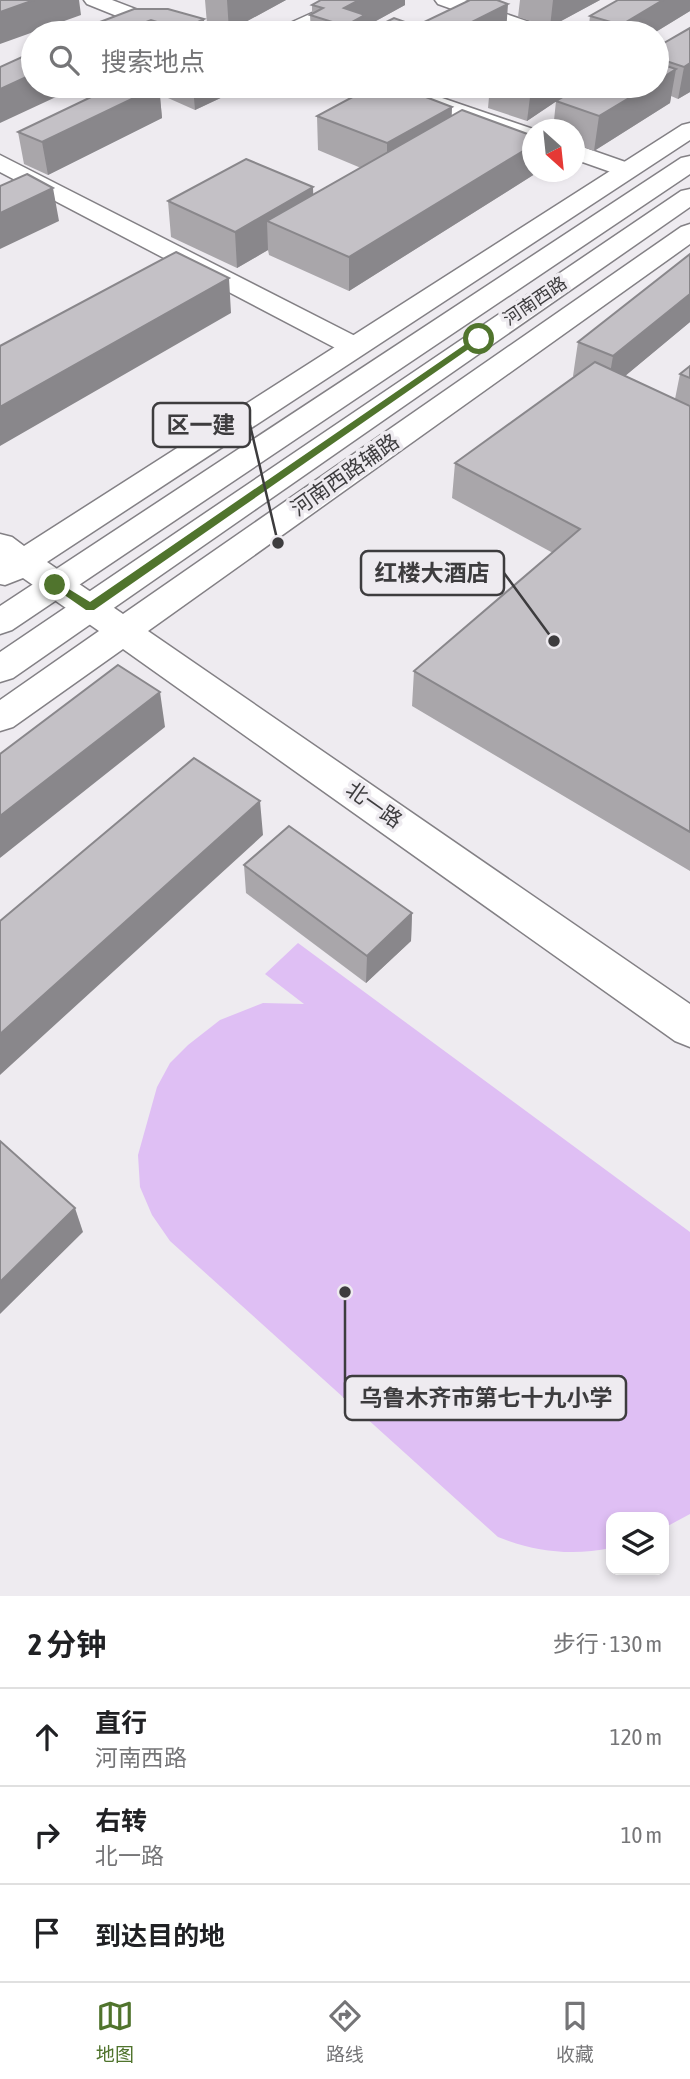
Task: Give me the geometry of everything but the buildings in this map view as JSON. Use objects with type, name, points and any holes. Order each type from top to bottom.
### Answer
[{"type":"street","points":[[94,0],[147,21]]},
{"type":"street","points":[[313,21],[358,0]]},
{"type":"street","points":[[445,0],[505,21]]},
{"type":"street","points":[[421,98],[522,132]]},
{"type":"street","points":[[8,562],[353,346],[690,130]]},
{"type":"street","points":[[585,155],[625,170]]},
{"type":"street","points":[[0,162],[353,346]]},
{"type":"street","name":"河南西路","points":[[0,622],[690,163]]},
{"type":"street","name":"河南西路","points":[[0,669],[690,196]]},
{"type":"street","name":"河南西路辅路","points":[[0,718],[690,232]]},
{"type":"street","name":"北一路","points":[[8,562],[55,585],[124,629],[690,1028]]},
{"type":"shaded area","points":[[298,943],[690,1232],[690,1514],[669,1525],[669,1512],[606,1512],[606,1549],[582,1552],[526,1546],[498,1537],[170,1241],[152,1215],[140,1187],[138,1155],[157,1087],[170,1063],[220,1020],[263,1003],[304,1004],[265,974]]},
{"type":"place","name":"区一建","points":[[278,543]]},
{"type":"place","name":"红楼大酒店","points":[[554,641]]},
{"type":"place","name":"乌鲁木齐市第七十九小学","points":[[345,1292]]},
{"type":"route","points":[[55,585],[90,607],[479,339]]}]
